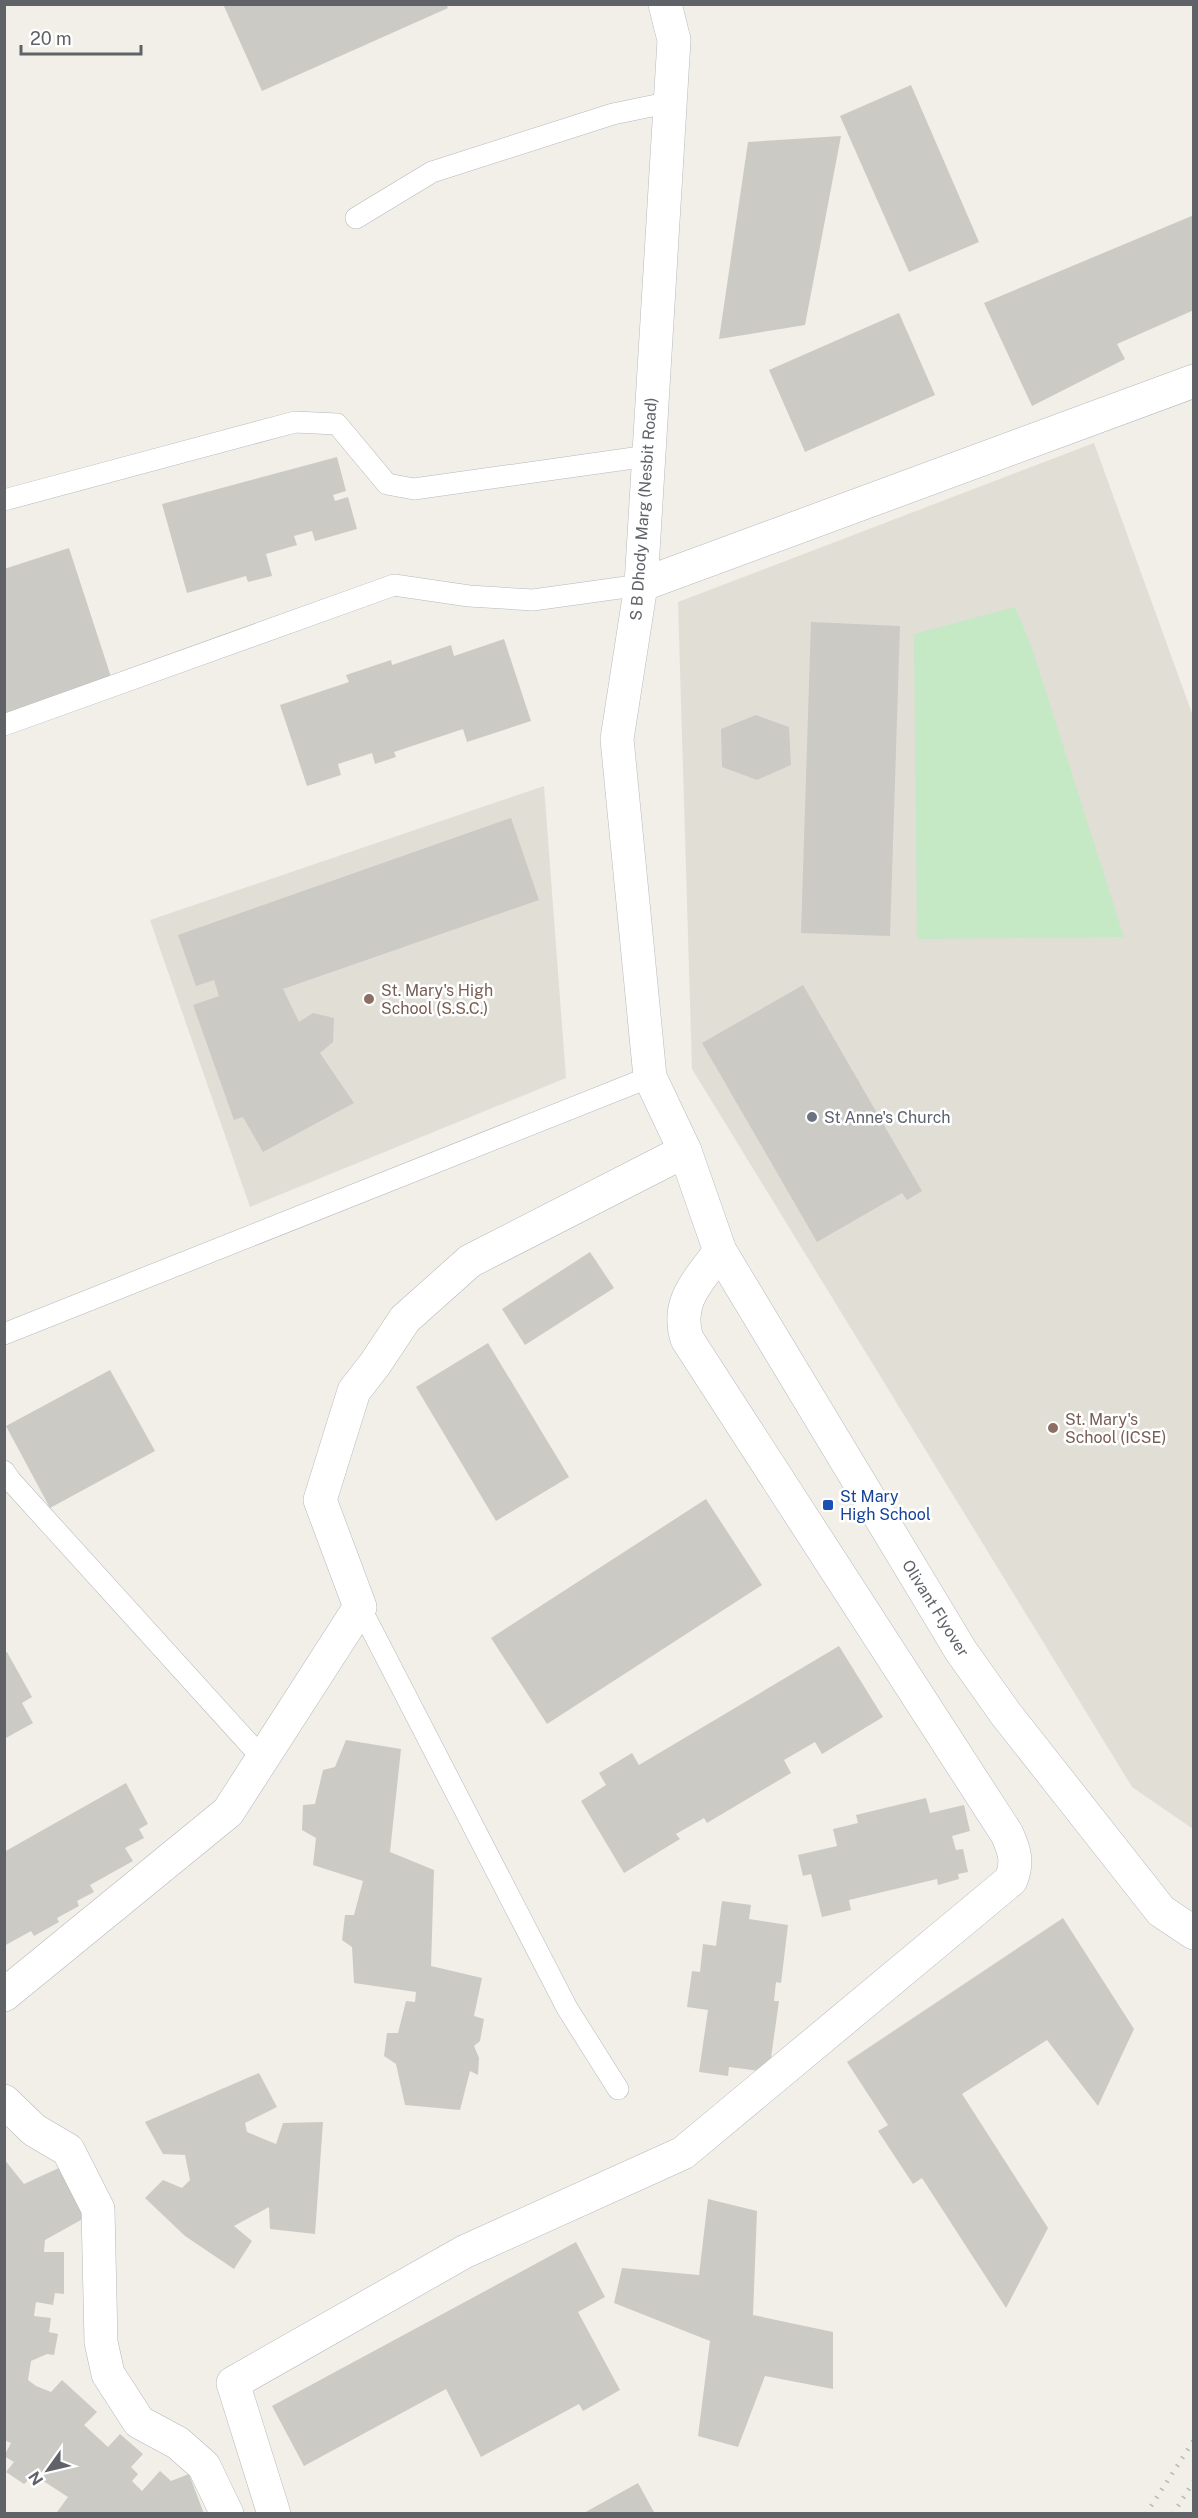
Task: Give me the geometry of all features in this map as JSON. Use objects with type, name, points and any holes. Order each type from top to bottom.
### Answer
[{"type":"street","name":"S B Dhody Marg (Nesbit Road)","points":[[665,4],[674,40],[641,585],[617,739],[650,1077],[685,1151],[720,1251]]},
{"type":"street","points":[[641,585],[1194,381]]},
{"type":"street","points":[[4,1995],[228,1812],[360,1608],[320,1500],[354,1391],[405,1319],[470,1261],[685,1151]]},
{"type":"street","points":[[274,2514],[233,2383],[465,2252],[683,2153],[1011,1880],[1016,1868],[1016,1853],[1007,1834],[687,1339],[682,1323],[684,1304],[720,1251]]},
{"type":"street","name":"Olivant Flyover","points":[[720,1251],[961,1651],[1005,1713],[1161,1911],[1194,1933]]},
{"type":"street","points":[[4,2101],[34,2130],[68,2150],[98,2209],[101,2342],[108,2374],[139,2422],[178,2443],[204,2466],[227,2514]]},
{"type":"lane","points":[[356,218],[432,172],[613,114],[670,102]]},
{"type":"lane","points":[[4,500],[295,422],[337,424],[387,484],[414,489],[648,456]]},
{"type":"lane","points":[[4,725],[394,585],[469,596],[533,600],[641,585]]},
{"type":"lane","points":[[4,1334],[650,1077]]},
{"type":"lane","points":[[4,1471],[263,1759]]},
{"type":"lane","points":[[360,1608],[567,2008],[618,2089]]},
{"type":"shaded area","name":"St. Mary's School (ICSE)","points":[[1094,443],[1193,716],[1193,1829],[1132,1787],[692,1069],[678,602]]},
{"type":"shaded area","name":"St. Mary's High School (S.S.C.)","points":[[544,786],[566,1078],[250,1207],[150,920]]},
{"type":"green space","points":[[1015,607],[1031,645],[1124,937],[917,939],[914,634]]},
{"type":"building","points":[[223,4],[446,4],[448,8],[262,91]]},
{"type":"building","points":[[911,85],[979,242],[909,272],[840,116]]},
{"type":"building","points":[[841,136],[805,325],[719,339],[748,142]]},
{"type":"building","points":[[1194,215],[1194,310],[1117,344],[1125,359],[1032,406],[984,303]]},
{"type":"building","points":[[899,313],[935,395],[805,452],[769,370]]},
{"type":"building","points":[[337,457],[346,491],[333,495],[335,501],[348,497],[357,529],[315,541],[312,531],[294,536],[297,545],[266,554],[272,576],[248,582],[246,576],[187,593],[162,504]]},
{"type":"building","points":[[69,548],[112,680],[4,714],[4,569]]},
{"type":"building","points":[[811,622],[900,626],[890,936],[801,933]]},
{"type":"building","points":[[504,639],[531,721],[467,742],[463,729],[394,752],[396,757],[375,764],[372,753],[338,764],[341,775],[307,786],[280,705],[349,682],[346,675],[391,660],[392,665],[451,645],[454,656]]},
{"type":"building","points":[[756,715],[789,727],[791,765],[757,780],[722,767],[721,729]]},
{"type":"building","points":[[511,818],[539,900],[283,989],[299,1022],[313,1013],[334,1018],[333,1042],[320,1053],[354,1103],[263,1152],[243,1117],[234,1120],[193,1005],[219,996],[214,980],[196,986],[178,935]]},
{"type":"building","name":"St Anne's Church","points":[[803,985],[922,1191],[907,1200],[902,1193],[817,1242],[702,1043]]},
{"type":"building","points":[[590,1252],[614,1288],[525,1345],[502,1309]]},
{"type":"building","points":[[488,1343],[569,1477],[496,1521],[416,1387]]},
{"type":"building","points":[[110,1370],[155,1451],[50,1508],[6,1426]]},
{"type":"building","points":[[706,1499],[762,1585],[547,1724],[491,1638]]},
{"type":"building","points":[[839,1646],[883,1717],[822,1754],[815,1742],[784,1760],[791,1773],[707,1823],[704,1818],[676,1834],[680,1839],[624,1873],[581,1801],[606,1785],[599,1773],[632,1753],[639,1765]]},
{"type":"building","points":[[7,1652],[32,1697],[22,1703],[33,1723],[4,1739],[4,1653]]},
{"type":"building","points":[[346,1740],[401,1749],[390,1852],[434,1870],[431,1966],[482,1978],[474,2016],[484,2019],[480,2041],[474,2046],[479,2058],[478,2075],[470,2071],[460,2110],[405,2105],[396,2064],[384,2056],[387,2033],[398,2033],[406,2001],[415,2002],[416,1992],[354,1983],[352,1947],[342,1940],[345,1915],[354,1915],[363,1881],[313,1865],[316,1838],[302,1830],[303,1805],[315,1804],[323,1770],[335,1767]]},
{"type":"building","points":[[126,1783],[148,1824],[139,1829],[144,1838],[125,1848],[133,1861],[90,1885],[94,1892],[77,1901],[79,1906],[57,1918],[59,1922],[34,1936],[31,1931],[4,1946],[4,1852]]},
{"type":"building","points":[[926,1798],[930,1813],[964,1805],[970,1831],[952,1836],[956,1850],[963,1849],[968,1872],[958,1874],[959,1879],[938,1885],[937,1879],[849,1900],[851,1910],[822,1917],[811,1874],[803,1876],[798,1855],[837,1846],[833,1829],[858,1823],[856,1815]]},
{"type":"building","points":[[722,1901],[751,1905],[749,1919],[788,1925],[781,1983],[776,1982],[774,2001],[779,2001],[769,2072],[729,2067],[728,2076],[699,2072],[708,2010],[687,2007],[692,1971],[700,1972],[703,1944],[716,1946]]},
{"type":"building","points":[[1063,1918],[1134,2029],[1098,2106],[1047,2040],[962,2094],[1048,2228],[1006,2308],[922,2178],[913,2184],[878,2131],[888,2125],[847,2062]]},
{"type":"building","points":[[259,2073],[277,2107],[245,2123],[247,2132],[276,2144],[283,2123],[323,2122],[315,2234],[270,2229],[269,2207],[234,2226],[252,2241],[234,2269],[185,2236],[145,2198],[163,2180],[182,2188],[190,2180],[185,2155],[163,2154],[145,2122]]},
{"type":"building","points":[[4,2159],[24,2184],[61,2167],[88,2216],[45,2240],[44,2252],[64,2252],[64,2294],[55,2293],[53,2305],[36,2302],[34,2316],[51,2318],[49,2332],[58,2334],[54,2355],[47,2354],[31,2361],[28,2380],[51,2392],[62,2380],[97,2412],[84,2425],[108,2447],[120,2434],[143,2454],[131,2467],[138,2474],[132,2481],[142,2491],[160,2471],[171,2481],[189,2474],[204,2514],[59,2514],[57,2512],[68,2497],[34,2475],[24,2484],[6,2472],[14,2462],[4,2456],[11,2443],[4,2440]]},
{"type":"building","points":[[708,2199],[757,2211],[753,2315],[833,2332],[833,2389],[765,2376],[738,2447],[698,2436],[710,2341],[614,2303],[622,2268],[699,2275]]},
{"type":"building","points":[[576,2242],[605,2297],[578,2312],[620,2390],[583,2411],[579,2404],[481,2457],[446,2389],[304,2466],[272,2406]]},
{"type":"building","points":[[638,2483],[655,2514],[582,2514]]},
{"type":"railway","points":[[1146,2514],[1194,2440]]},
{"type":"railway","points":[[1173,2514],[1194,2481]]},
{"type":"place","name":"St. Mary's High School (S.S.C.)","points":[[369,999]]},
{"type":"place","name":"St Anne's Church","points":[[812,1117]]},
{"type":"place","name":"St. Mary's School (ICSE)","points":[[1053,1428]]},
{"type":"place","name":"St Mary High School","points":[[828,1505]]}]
